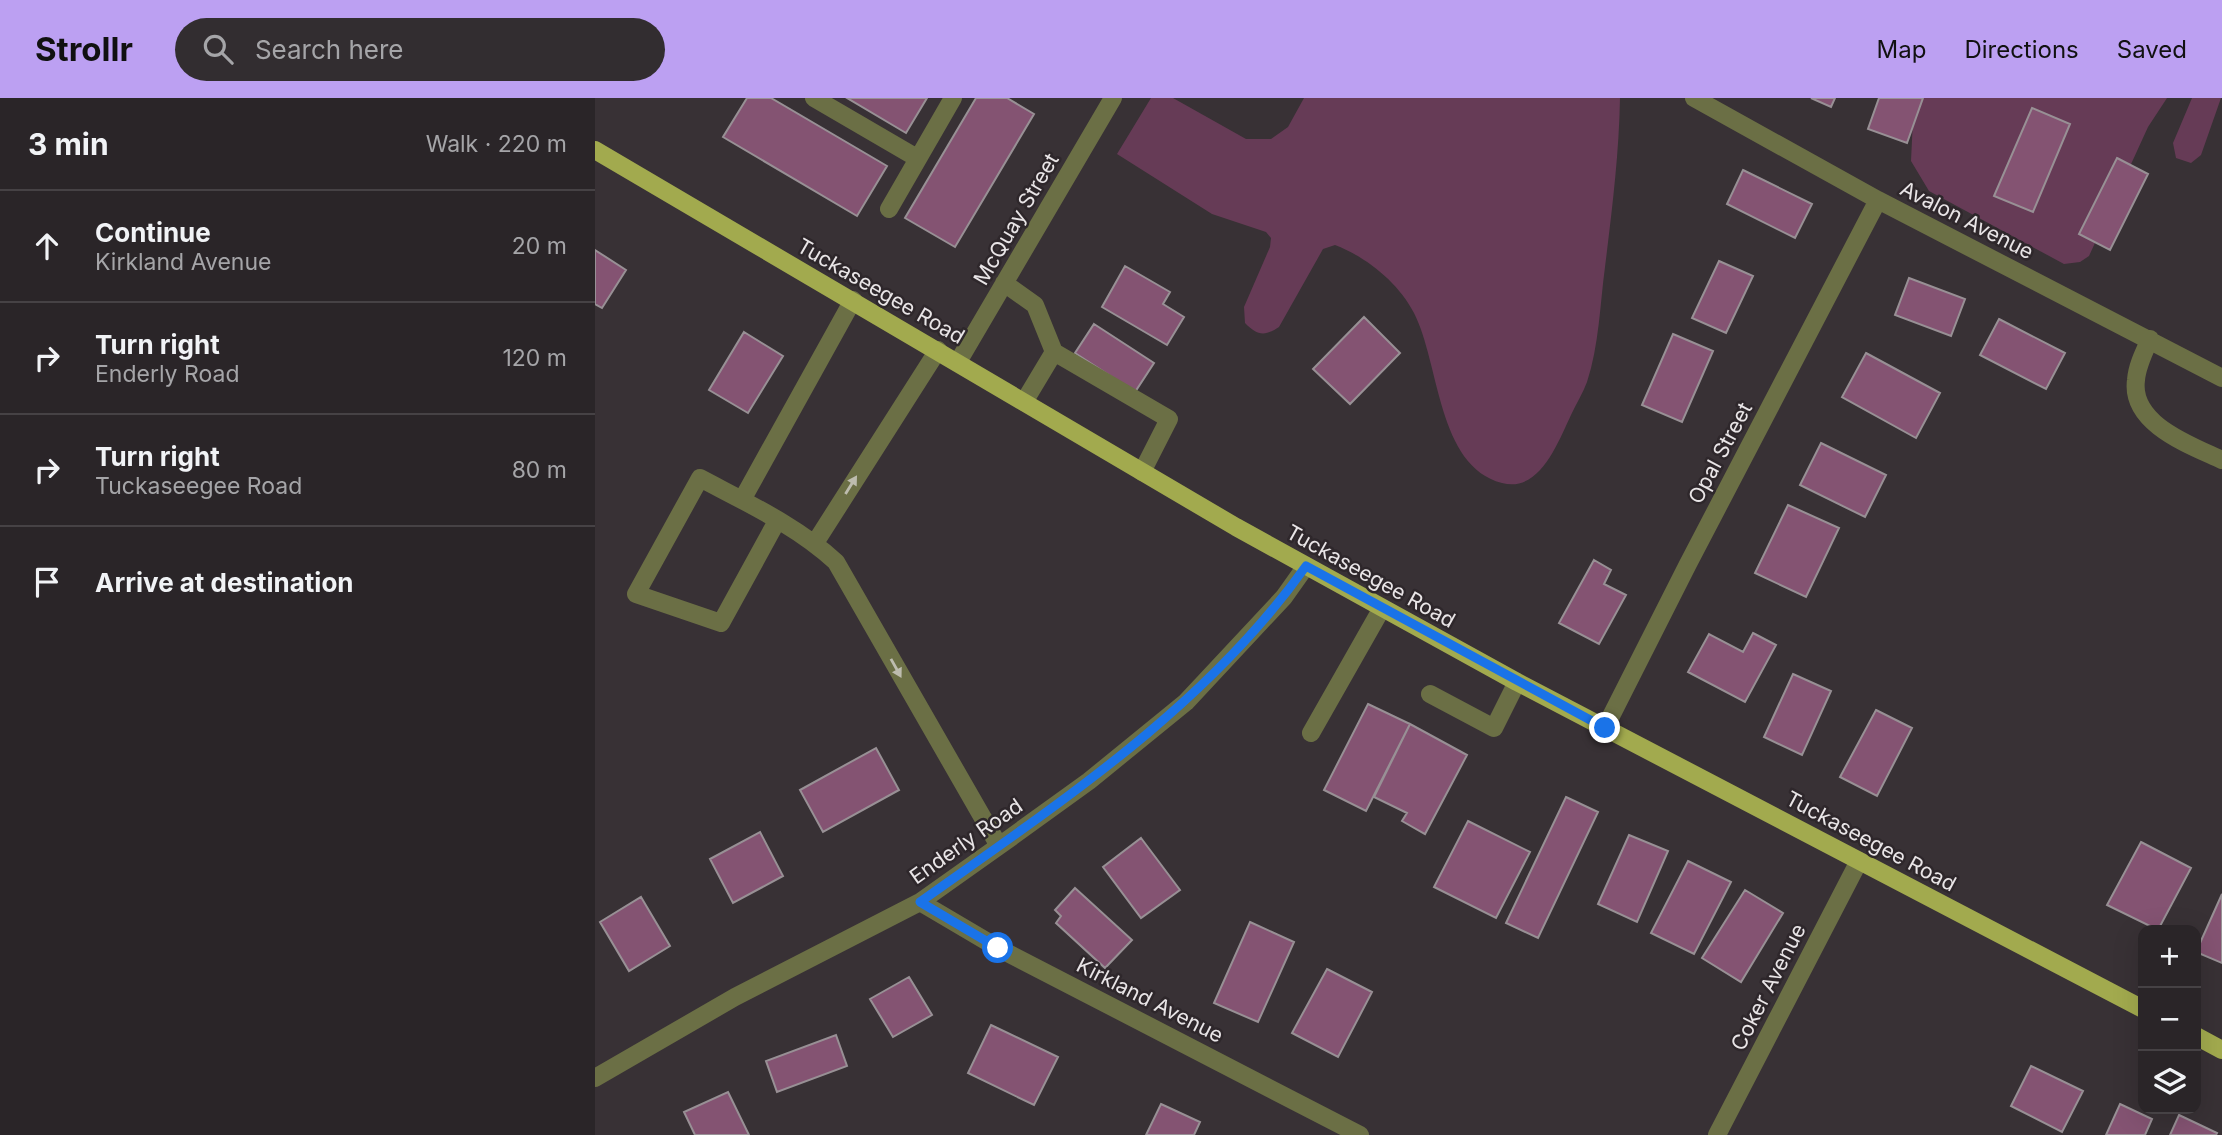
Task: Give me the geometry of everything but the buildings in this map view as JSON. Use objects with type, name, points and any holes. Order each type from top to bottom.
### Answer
[{"type":"main road","name":"Tuckaseegee Road","points":[[595,150],[1306,566],[1517,682],[2138,1006]]},
{"type":"main road","points":[[2201,1039],[2222,1050]]},
{"type":"street","points":[[814,98],[917,158]]},
{"type":"street","points":[[889,209],[953,98]]},
{"type":"street","name":"McQuay Street","points":[[958,362],[1113,98]]},
{"type":"street","name":"Avalon Avenue","points":[[1694,98],[1878,200],[2222,378]]},
{"type":"street","name":"Opal Street","points":[[1605,728],[1878,200]]},
{"type":"street","points":[[1004,283],[1035,305],[1054,352],[1169,419],[1142,472]]},
{"type":"street","points":[[742,500],[853,300]]},
{"type":"street","points":[[2150,339],[2135,382],[2137,400],[2146,416],[2164,430],[2222,460]]},
{"type":"street","points":[[815,543],[938,351]]},
{"type":"street","points":[[1024,402],[1054,352]]},
{"type":"street","points":[[777,521],[721,623],[636,594],[700,478],[742,500],[815,543],[836,562],[999,846]]},
{"type":"street","name":"Enderly Road","points":[[595,1078],[735,997],[920,902],[999,846],[1089,781],[1186,702],[1285,597],[1306,566]]},
{"type":"street","points":[[1311,733],[1382,608]]},
{"type":"street","points":[[1430,694],[1495,728],[1517,682]]},
{"type":"street","name":"Coker Avenue","points":[[1717,1135],[1859,861]]},
{"type":"street","name":"Kirkland Avenue","points":[[920,902],[998,948],[1360,1135]]},
{"type":"shaded area","points":[[1151,98],[1173,98],[1246,139],[1271,139],[1288,127],[1304,98],[1620,98],[1615,182],[1594,354],[1584,390],[1553,451],[1537,473],[1515,484],[1502,483],[1481,473],[1464,456],[1443,411],[1423,334],[1414,313],[1390,281],[1347,250],[1335,245],[1323,249],[1279,327],[1261,333],[1245,323],[1244,307],[1270,247],[1271,238],[1266,232],[1212,214],[1117,154]]},
{"type":"shaded area","points":[[1914,98],[2167,98],[2148,127],[2089,256],[2080,262],[2064,264],[1929,191],[1911,161]]},
{"type":"shaded area","points":[[2192,98],[2221,98],[2201,155],[2191,163],[2176,158],[2173,143]]},
{"type":"route","points":[[998,948],[920,902],[1089,781],[1186,702],[1285,597],[1306,566],[1605,728]]}]
